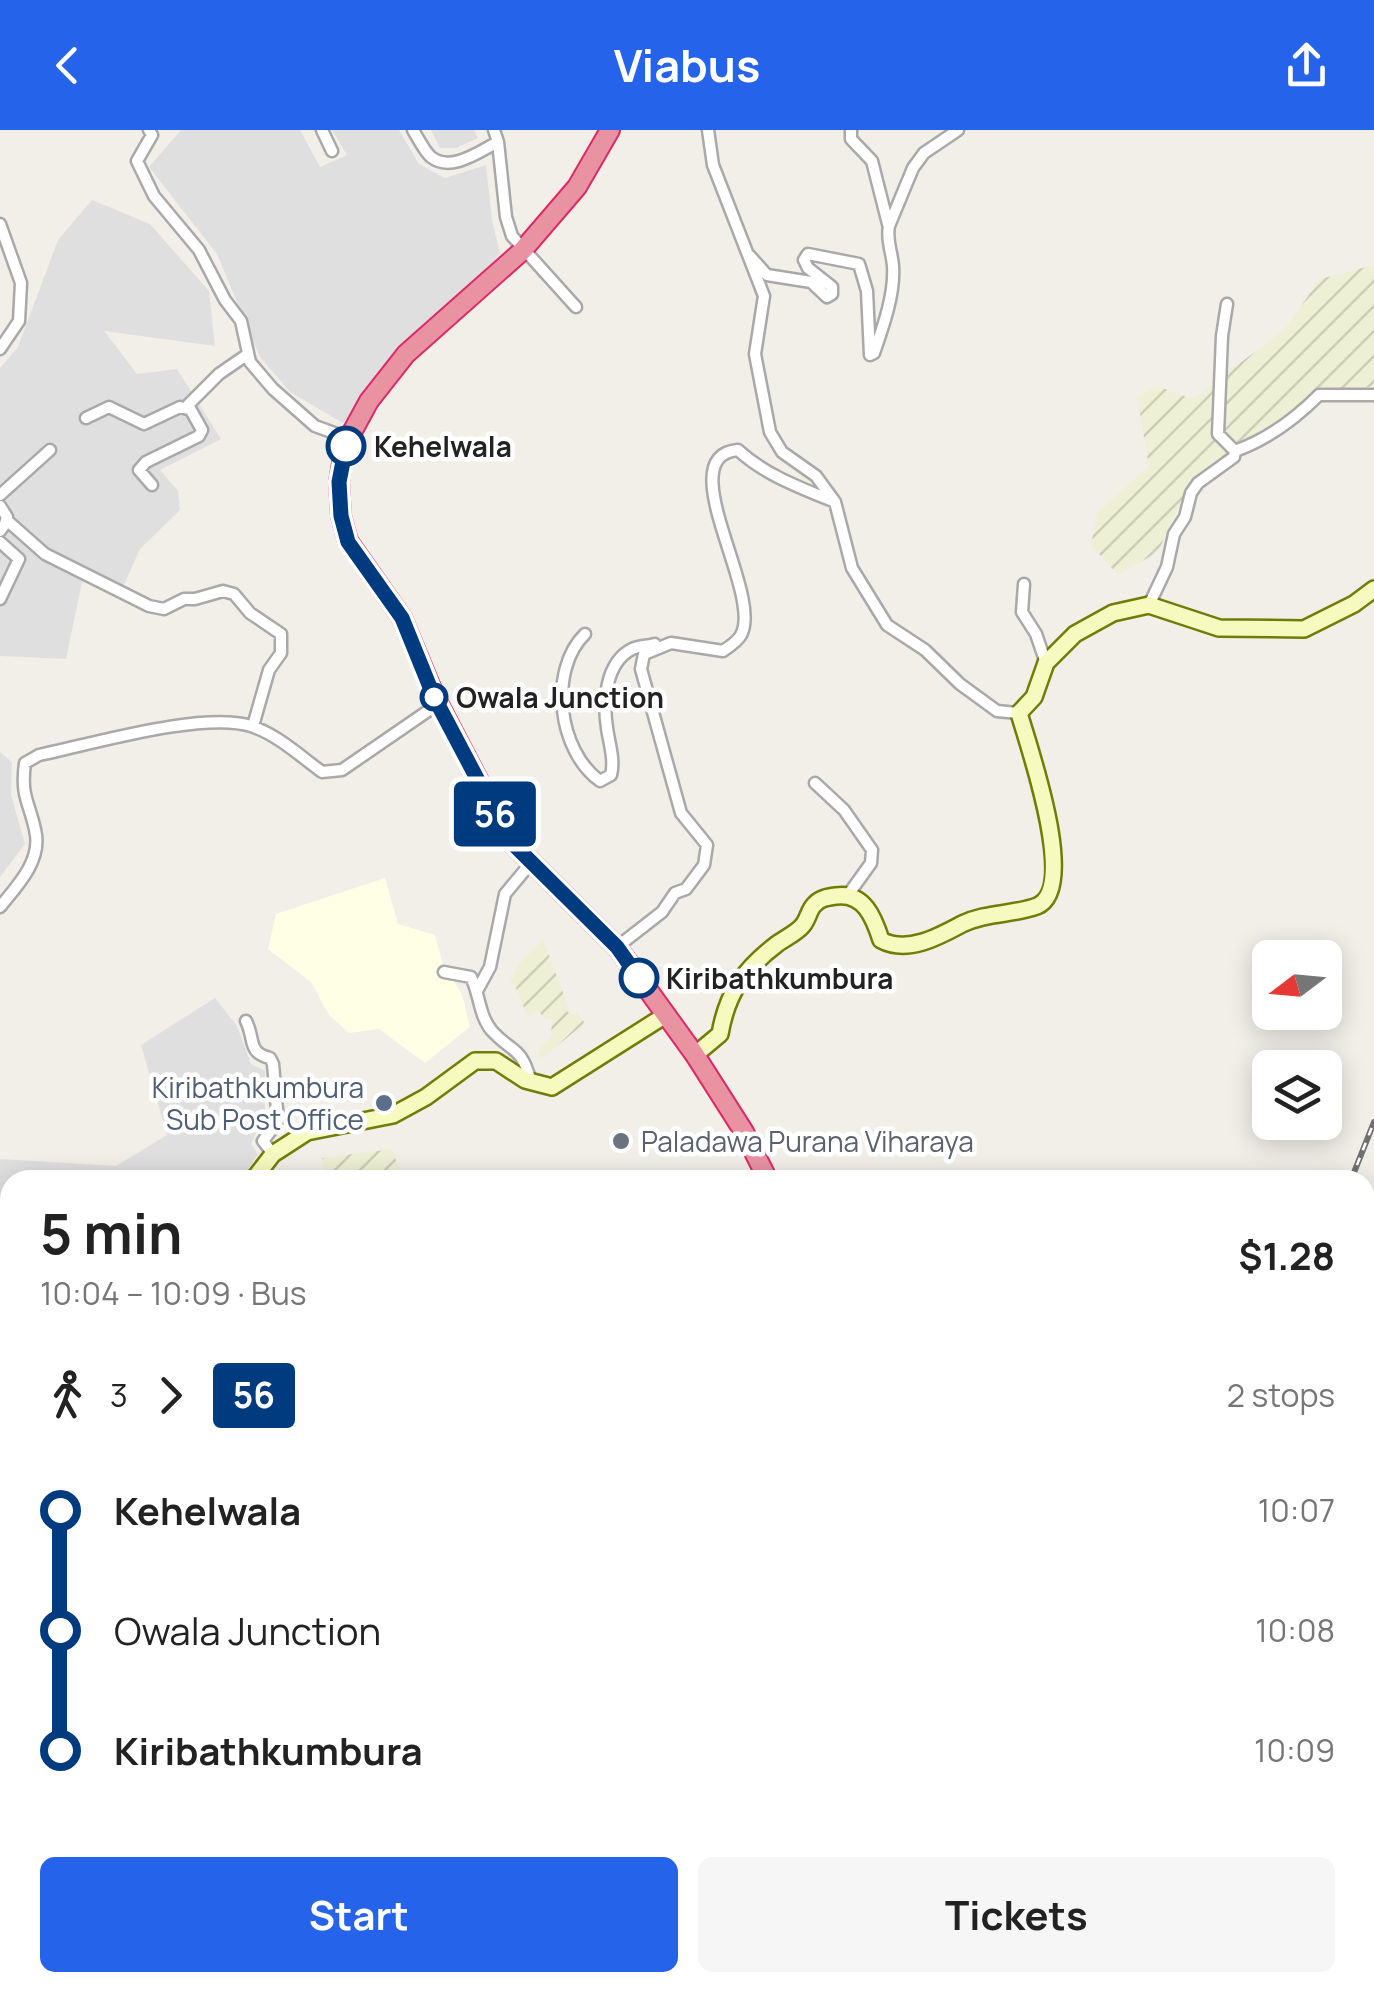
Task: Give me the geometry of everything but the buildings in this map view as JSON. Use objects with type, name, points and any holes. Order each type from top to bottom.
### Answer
[{"type":"highway","points":[[610,130],[577,187],[522,250],[406,354],[370,401],[348,438],[339,482],[341,516],[348,542],[402,618],[438,704],[510,841],[617,947],[695,1055],[763,1170]]},
{"type":"main road","points":[[695,1055],[720,1034],[725,1006],[736,985],[759,958],[802,926],[822,898],[848,895],[872,913],[882,940],[893,946],[924,942],[976,917],[1038,906],[1047,898],[1052,825],[1020,713],[1034,697],[1046,663],[1075,634],[1113,613],[1149,606],[1219,628],[1304,628],[1354,604],[1374,589]]},
{"type":"main road","points":[[260,1170],[272,1154],[307,1132],[393,1115],[426,1097],[475,1061],[496,1060],[524,1078],[552,1087],[664,1016]]},
{"type":"street","points":[[149,130],[152,135],[136,162],[154,196],[200,250],[225,300],[241,321],[250,362],[273,389],[315,426],[348,438]]},
{"type":"street","points":[[322,130],[332,150]]},
{"type":"street","points":[[413,130],[431,157],[446,163],[465,159],[496,136],[512,236],[576,307]]},
{"type":"street","points":[[708,130],[712,165],[764,296],[755,354],[770,432],[782,452],[816,476],[834,502],[852,568],[887,625],[925,650],[960,684],[997,711],[1020,713]]},
{"type":"street","points":[[851,130],[852,139],[872,161],[889,226]]},
{"type":"street","points":[[745,251],[767,274],[812,282],[827,297],[832,294],[832,287],[808,268],[804,260],[808,254],[860,264],[867,291],[870,355],[874,353],[884,324],[894,268],[889,226],[913,168],[924,153],[958,130]]},
{"type":"street","points":[[0,224],[21,284],[19,321],[0,349]]},
{"type":"street","points":[[1228,304],[1222,336],[1218,434],[1236,451]]},
{"type":"street","points":[[188,409],[219,374],[248,354]]},
{"type":"street","points":[[1236,451],[1256,444],[1300,414],[1319,395],[1374,395]]},
{"type":"street","points":[[86,418],[109,407],[144,424],[180,406],[188,409],[202,430],[199,436],[146,462],[139,470],[152,485]]},
{"type":"street","points":[[0,495],[50,450]]},
{"type":"street","points":[[585,634],[566,659],[562,698],[570,736],[592,775],[600,781],[611,775],[613,766],[605,715],[606,692],[614,666],[631,650],[671,643],[724,651],[741,636],[746,614],[742,591],[710,492],[712,470],[720,458],[730,450],[738,450],[766,470],[834,502]]},
{"type":"street","points":[[1149,606],[1167,567],[1174,534],[1186,517],[1190,494],[1198,483],[1234,457],[1236,451]]},
{"type":"street","points":[[0,506],[7,517],[2,527]]},
{"type":"street","points":[[2,527],[10,523],[45,554],[150,606],[164,609],[184,599],[222,591],[234,594],[250,613],[281,634],[281,653],[269,670],[253,726]]},
{"type":"street","points":[[0,542],[19,559],[0,599]]},
{"type":"street","points":[[1024,584],[1022,612],[1036,634],[1046,663]]},
{"type":"street","points":[[617,947],[662,912],[675,893],[686,889],[704,865],[708,845],[681,813],[641,669],[644,654],[671,643]]},
{"type":"street","points":[[0,907],[24,878],[34,856],[37,839],[22,787],[24,764],[40,755],[218,720],[253,726],[322,772],[342,770],[438,704]]},
{"type":"street","points":[[815,783],[844,810],[872,850],[870,863],[848,895]]},
{"type":"street","points":[[479,986],[490,968],[505,894],[530,864]]},
{"type":"street","points":[[444,972],[472,977],[479,986],[481,1012],[492,1032],[514,1047],[526,1064],[524,1078]]},
{"type":"street","points":[[246,1021],[252,1048],[273,1064],[278,1121],[263,1140],[272,1154]]},
{"type":"shaded area","points":[[181,130],[300,130],[320,167],[347,155],[332,130],[399,130],[419,164],[445,178],[486,165],[500,254],[343,423],[290,392],[260,357],[217,254],[149,167]]},
{"type":"shaded area","points":[[431,130],[474,130],[478,138],[456,148],[440,148]]},
{"type":"shaded area","points":[[92,200],[150,224],[209,291],[215,346],[104,331],[137,374],[177,369],[221,439],[160,470],[178,491],[180,510],[140,549],[122,589],[82,582],[66,659],[0,656],[0,368],[18,347],[58,240]]},
{"type":"shaded area","points":[[1374,265],[1374,386],[1329,393],[1281,420],[1190,482],[1158,552],[1118,575],[1091,545],[1097,513],[1149,466],[1137,397],[1157,386],[1192,399],[1284,330],[1320,279]]},
{"type":"shaded area","points":[[0,752],[12,762],[11,795],[25,844],[0,877]]},
{"type":"shaded area","points":[[385,878],[398,924],[435,935],[443,964],[462,994],[470,1027],[425,1063],[379,1029],[349,1033],[329,1015],[311,982],[268,949],[276,914]]},
{"type":"shaded area","points":[[543,940],[569,1008],[567,1012],[577,1012],[585,1023],[541,1059],[536,1053],[551,1036],[552,1018],[545,1020],[539,1011],[528,1017],[515,986],[510,984],[517,966]]},
{"type":"shaded area","points":[[215,998],[237,1026],[251,1064],[265,1071],[265,1113],[251,1144],[258,1154],[248,1170],[0,1170],[0,1159],[116,1166],[167,1135],[141,1045]]},
{"type":"shaded area","points":[[392,1149],[399,1170],[324,1170],[322,1158]]},
{"type":"railway","points":[[1355,1170],[1374,1122]]},
{"type":"bus line","name":"56","points":[[346,446],[339,482],[341,516],[348,542],[402,618],[434,697],[510,841],[617,947],[639,978]]},
{"type":"place","name":"Kehelwala","points":[[346,446]]},
{"type":"place","name":"Owala Junction","points":[[434,697]]},
{"type":"place","name":"Kiribathkumbura","points":[[639,978]]},
{"type":"place","name":"Kiribathkumbura Sub Post Office","points":[[384,1103]]},
{"type":"place","name":"Paladawa Purana Viharaya","points":[[621,1141]]}]
